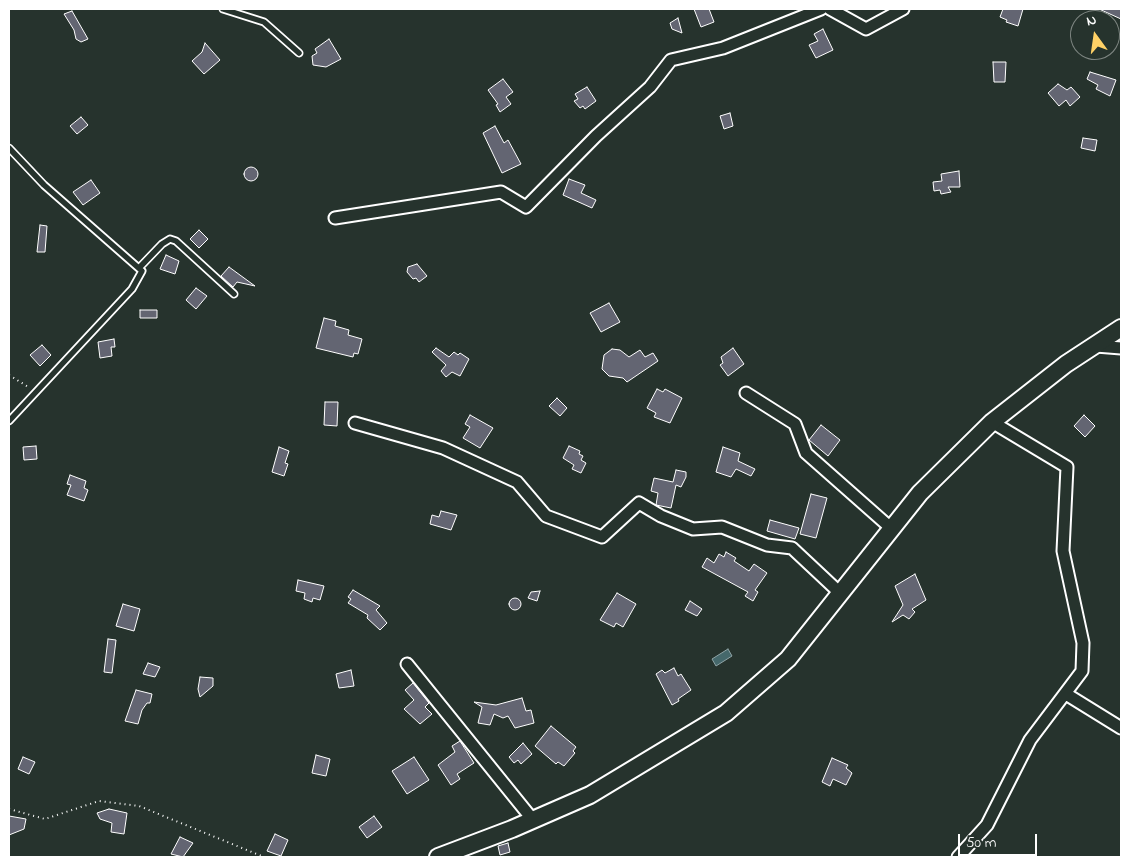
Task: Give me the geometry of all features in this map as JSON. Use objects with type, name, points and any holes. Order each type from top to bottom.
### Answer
[{"type":"main road","points":[[438,857],[533,820],[590,795],[726,713],[788,659],[920,493],[992,422],[1066,364],[1121,328]]},
{"type":"street","points":[[335,218],[501,192],[526,207],[596,136],[650,87],[671,60],[723,48],[821,9]]},
{"type":"street","points":[[830,9],[866,29],[903,9]]},
{"type":"street","points":[[1096,346],[1121,348]]},
{"type":"street","points":[[746,393],[795,424],[806,453],[892,529]]},
{"type":"street","points":[[958,857],[987,825],[1030,740],[1082,671],[1083,643],[1063,551],[1067,467],[992,422]]},
{"type":"street","points":[[355,423],[452,452],[517,482],[546,516],[602,537],[639,503],[661,516],[693,529],[722,527],[767,545],[792,548],[840,594]]},
{"type":"street","points":[[407,664],[533,820]]},
{"type":"street","points":[[1066,694],[1121,728]]},
{"type":"lane","points":[[223,9],[264,22],[299,53]]},
{"type":"lane","points":[[9,148],[52,192],[142,271],[140,278],[132,288],[9,421]]},
{"type":"lane","points":[[139,268],[162,244],[170,239],[176,241],[234,294]]},
{"type":"path","points":[[9,375],[36,392]]},
{"type":"path","points":[[9,809],[45,819],[99,801],[139,806],[264,857]]},
{"type":"water","points":[[728,649],[732,656],[716,666],[712,659]]},
{"type":"building","points":[[694,9],[709,9],[714,22],[701,27]]},
{"type":"building","points":[[1003,9],[1023,9],[1018,26],[1006,22],[1007,20],[1000,17]]},
{"type":"building","points":[[1099,9],[1121,9],[1121,19],[1120,10]]},
{"type":"building","points":[[72,11],[88,39],[81,42],[76,39],[74,30],[64,14]]},
{"type":"building","points":[[678,18],[682,33],[672,29],[670,23]]},
{"type":"building","points":[[823,29],[833,50],[816,58],[809,45],[818,41],[814,34]]},
{"type":"building","points":[[329,39],[341,59],[326,67],[313,65],[312,56],[317,53],[315,49]]},
{"type":"building","points":[[205,43],[220,60],[204,74],[192,61],[202,52]]},
{"type":"building","points":[[993,62],[1006,62],[1005,82],[994,82]]},
{"type":"building","points":[[1090,72],[1116,80],[1110,96],[1096,89],[1098,85],[1087,79]]},
{"type":"building","points":[[503,79],[513,92],[506,97],[511,104],[500,112],[496,105],[498,104],[488,90]]},
{"type":"building","points":[[1058,84],[1067,90],[1071,87],[1080,97],[1070,106],[1066,100],[1059,106],[1048,93]]},
{"type":"building","points":[[587,87],[596,101],[585,109],[583,106],[580,108],[574,101],[578,99],[575,94]]},
{"type":"building","points":[[730,113],[733,126],[724,129],[720,116]]},
{"type":"building","points":[[81,117],[88,125],[77,134],[70,126]]},
{"type":"building","points":[[495,126],[504,143],[508,140],[521,164],[502,173],[483,133]]},
{"type":"building","points":[[1083,138],[1097,140],[1095,151],[1081,148]]},
{"type":"building","points":[[248,167],[254,167],[258,174],[254,181],[248,181],[244,177],[244,171]]},
{"type":"building","points":[[959,171],[960,187],[948,187],[951,192],[941,194],[940,190],[934,191],[933,182],[942,181],[941,174]]},
{"type":"building","points":[[569,179],[585,185],[581,193],[596,200],[592,208],[563,195]]},
{"type":"building","points":[[91,180],[100,193],[83,205],[73,192]]},
{"type":"building","points":[[40,225],[47,226],[45,252],[37,252]]},
{"type":"building","points":[[199,230],[208,239],[199,248],[190,239]]},
{"type":"building","points":[[166,255],[179,261],[175,274],[160,269]]},
{"type":"building","points":[[417,264],[427,276],[419,282],[416,278],[413,279],[407,272],[408,267]]},
{"type":"building","points":[[229,267],[255,286],[237,282],[233,287],[221,276]]},
{"type":"building","points":[[196,288],[207,296],[196,309],[186,300]]},
{"type":"building","points":[[609,303],[620,322],[601,332],[590,313]]},
{"type":"building","points":[[140,310],[157,310],[157,318],[140,318]]},
{"type":"building","points":[[324,318],[336,321],[335,326],[349,330],[348,335],[362,339],[358,354],[354,353],[353,357],[316,348]]},
{"type":"building","points":[[114,339],[115,347],[111,347],[112,356],[100,358],[98,342]]},
{"type":"building","points":[[42,345],[51,355],[40,366],[30,355]]},
{"type":"building","points":[[436,348],[449,357],[454,352],[458,355],[460,353],[469,359],[460,376],[452,372],[446,377],[441,371],[446,365],[432,352]]},
{"type":"building","points":[[733,348],[744,364],[728,376],[720,365],[723,363],[721,357]]},
{"type":"building","points":[[612,349],[620,350],[629,357],[640,350],[645,357],[653,353],[658,361],[627,382],[623,378],[609,376],[602,369],[604,355]]},
{"type":"building","points":[[657,389],[663,392],[665,389],[682,398],[670,423],[654,417],[656,413],[647,408]]},
{"type":"building","points":[[557,398],[567,408],[560,416],[549,406]]},
{"type":"building","points":[[325,402],[338,402],[337,426],[324,425]]},
{"type":"building","points":[[470,415],[493,428],[480,448],[463,438],[470,427],[465,424]]},
{"type":"building","points":[[1084,415],[1095,426],[1085,437],[1074,426]]},
{"type":"building","points":[[821,425],[840,440],[828,456],[809,440]]},
{"type":"building","points":[[36,446],[37,459],[24,460],[23,447]]},
{"type":"building","points":[[569,446],[580,451],[579,454],[583,456],[581,460],[586,463],[581,473],[572,469],[574,465],[563,458]]},
{"type":"building","points":[[279,447],[289,451],[285,463],[288,464],[284,476],[272,472]]},
{"type":"building","points":[[723,447],[740,453],[738,461],[755,469],[751,476],[736,469],[731,477],[716,472]]},
{"type":"building","points":[[676,470],[686,472],[686,477],[681,487],[676,485],[671,508],[656,505],[658,493],[651,491],[654,478],[673,482]]},
{"type":"building","points":[[70,475],[86,481],[84,488],[88,490],[84,501],[67,495],[71,485],[67,484]]},
{"type":"building","points":[[811,494],[827,498],[816,538],[800,534]]},
{"type":"building","points":[[441,511],[457,515],[451,530],[430,524],[432,515],[439,517]]},
{"type":"building","points":[[770,520],[799,528],[795,539],[767,531]]},
{"type":"building","points":[[726,552],[736,558],[734,561],[749,571],[754,564],[767,573],[755,590],[758,592],[753,601],[745,596],[748,592],[702,567],[707,558],[714,563],[719,554],[724,557]]},
{"type":"building","points":[[915,574],[926,600],[912,609],[915,612],[909,619],[903,615],[892,622],[903,605],[895,586]]},
{"type":"building","points":[[298,580],[324,586],[320,600],[313,598],[312,602],[304,599],[305,593],[296,591]]},
{"type":"building","points":[[353,590],[380,606],[376,610],[387,623],[380,630],[367,618],[368,615],[348,603],[351,599],[348,597]]},
{"type":"building","points":[[540,591],[537,601],[528,598],[531,592]]},
{"type":"building","points":[[617,593],[636,604],[623,627],[616,623],[614,627],[600,620]]},
{"type":"building","points":[[515,598],[521,604],[515,610],[509,604]]},
{"type":"building","points":[[690,601],[702,609],[697,616],[685,610]]},
{"type":"building","points":[[123,604],[140,609],[134,631],[116,626]]},
{"type":"building","points":[[108,639],[116,640],[112,673],[104,672]]},
{"type":"building","points":[[148,663],[160,667],[155,677],[143,674]]},
{"type":"building","points":[[674,668],[678,676],[681,674],[691,690],[672,705],[656,674],[662,670],[665,673]]},
{"type":"building","points":[[351,670],[354,686],[339,688],[336,674]]},
{"type":"building","points":[[200,677],[213,678],[213,686],[200,697],[198,689]]},
{"type":"building","points":[[413,683],[429,703],[425,707],[432,714],[420,724],[404,709],[414,700],[405,690]]},
{"type":"building","points":[[136,690],[152,694],[150,703],[147,703],[142,710],[138,724],[125,721]]},
{"type":"building","points":[[522,698],[526,711],[531,710],[534,723],[515,728],[508,716],[503,718],[494,714],[490,725],[478,723],[482,707],[474,702],[496,705]]},
{"type":"building","points":[[551,726],[576,747],[573,751],[575,753],[564,766],[558,762],[556,764],[535,746]]},
{"type":"building","points":[[460,741],[474,763],[457,774],[460,779],[451,785],[438,765],[455,752],[452,746]]},
{"type":"building","points":[[523,743],[532,754],[521,764],[518,760],[514,763],[509,757]]},
{"type":"building","points":[[316,755],[330,759],[326,776],[312,773]]},
{"type":"building","points":[[23,757],[35,762],[29,774],[18,769]]},
{"type":"building","points":[[414,757],[429,780],[407,794],[392,771]]},
{"type":"building","points":[[832,758],[848,765],[846,768],[852,773],[846,785],[833,779],[830,786],[822,782]]},
{"type":"building","points":[[109,809],[127,813],[124,834],[111,832],[112,823],[100,819],[97,813]]},
{"type":"building","points":[[9,816],[26,819],[24,829],[9,835]]},
{"type":"building","points":[[374,816],[382,827],[367,838],[359,827]]},
{"type":"building","points":[[275,834],[288,840],[281,856],[267,851]]},
{"type":"building","points":[[180,837],[193,843],[183,857],[171,854]]},
{"type":"building","points":[[508,843],[510,852],[500,855],[498,846]]}]
